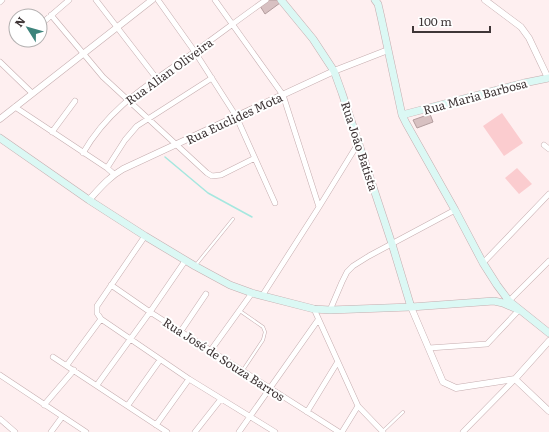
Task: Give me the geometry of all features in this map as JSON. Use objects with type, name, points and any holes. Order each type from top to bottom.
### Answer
[{"type":"main road","name":"Rua João Batista","points":[[281,0],[313,39],[334,71],[359,142],[411,307]]},
{"type":"main road","points":[[378,1],[402,115],[497,285],[509,301],[548,331]]},
{"type":"main road","name":"Rua Maria Barbosa","points":[[402,115],[524,83],[549,78]]},
{"type":"main road","points":[[0,138],[89,200],[185,261],[230,285],[252,294],[314,309],[330,310],[411,307],[494,301],[504,303],[519,310]]},
{"type":"street","points":[[48,18],[69,0]]},
{"type":"street","points":[[96,0],[157,79]]},
{"type":"street","points":[[0,118],[152,0]]},
{"type":"street","points":[[158,0],[195,52],[236,116],[275,203]]},
{"type":"street","points":[[215,0],[283,95],[319,207]]},
{"type":"street","name":"Rua Alian Oliveira","points":[[83,152],[105,121],[127,100],[266,0]]},
{"type":"street","points":[[485,0],[521,27],[529,38],[549,78]]},
{"type":"street","points":[[51,15],[94,69],[207,173],[212,176],[221,175],[255,158]]},
{"type":"street","name":"Rua Euclides Mota","points":[[89,200],[114,174],[334,71],[388,50]]},
{"type":"street","points":[[0,62],[32,94]]},
{"type":"street","points":[[107,168],[132,132],[148,119],[212,78]]},
{"type":"street","points":[[52,132],[75,101]]},
{"type":"street","points":[[15,107],[114,174]]},
{"type":"street","points":[[262,296],[359,142]]},
{"type":"street","points":[[544,145],[549,149]]},
{"type":"street","points":[[484,263],[549,194]]},
{"type":"street","points":[[330,310],[345,277],[353,266],[456,210]]},
{"type":"street","points":[[145,236],[97,306],[97,313],[101,319],[160,360],[275,432]]},
{"type":"street","points":[[97,385],[185,261]]},
{"type":"street","points":[[509,301],[549,261]]},
{"type":"street","name":"Rua José de Souza Barros","points":[[111,285],[150,312],[340,432]]},
{"type":"street","points":[[181,331],[206,294]]},
{"type":"street","points":[[211,350],[252,294]]},
{"type":"street","points":[[411,307],[443,382],[456,388],[515,379]]},
{"type":"street","points":[[314,309],[337,363],[358,406],[382,432]]},
{"type":"street","points":[[429,348],[487,344],[519,310]]},
{"type":"street","points":[[67,365],[101,319]]},
{"type":"street","points":[[239,432],[318,320]]},
{"type":"street","points":[[466,431],[549,341]]},
{"type":"street","points":[[53,357],[167,432]]},
{"type":"street","points":[[128,405],[160,360]]},
{"type":"street","points":[[307,412],[337,363]]},
{"type":"street","points":[[44,405],[74,370]]},
{"type":"street","points":[[0,374],[86,432]]},
{"type":"street","points":[[156,425],[189,378]]},
{"type":"street","points":[[515,379],[549,411]]},
{"type":"street","points":[[195,432],[221,399]]},
{"type":"street","points":[[340,432],[358,406]]},
{"type":"street","points":[[51,432],[62,417]]},
{"type":"street","points":[[0,419],[15,432]]},
{"type":"lane","points":[[194,266],[233,219]]},
{"type":"lane","points":[[240,311],[263,328],[265,332],[262,340],[242,370]]},
{"type":"lane","points":[[382,432],[403,412]]},
{"type":"shaded area","points":[[502,113],[523,143],[504,156],[483,126]]},
{"type":"shaded area","points":[[517,168],[532,184],[519,194],[505,178]]},
{"type":"building","points":[[267,0],[278,0],[280,3],[265,14],[260,6]]},
{"type":"building","points":[[430,114],[433,122],[417,128],[413,120]]},
{"type":"waterway","points":[[165,157],[208,193],[252,217]]}]
